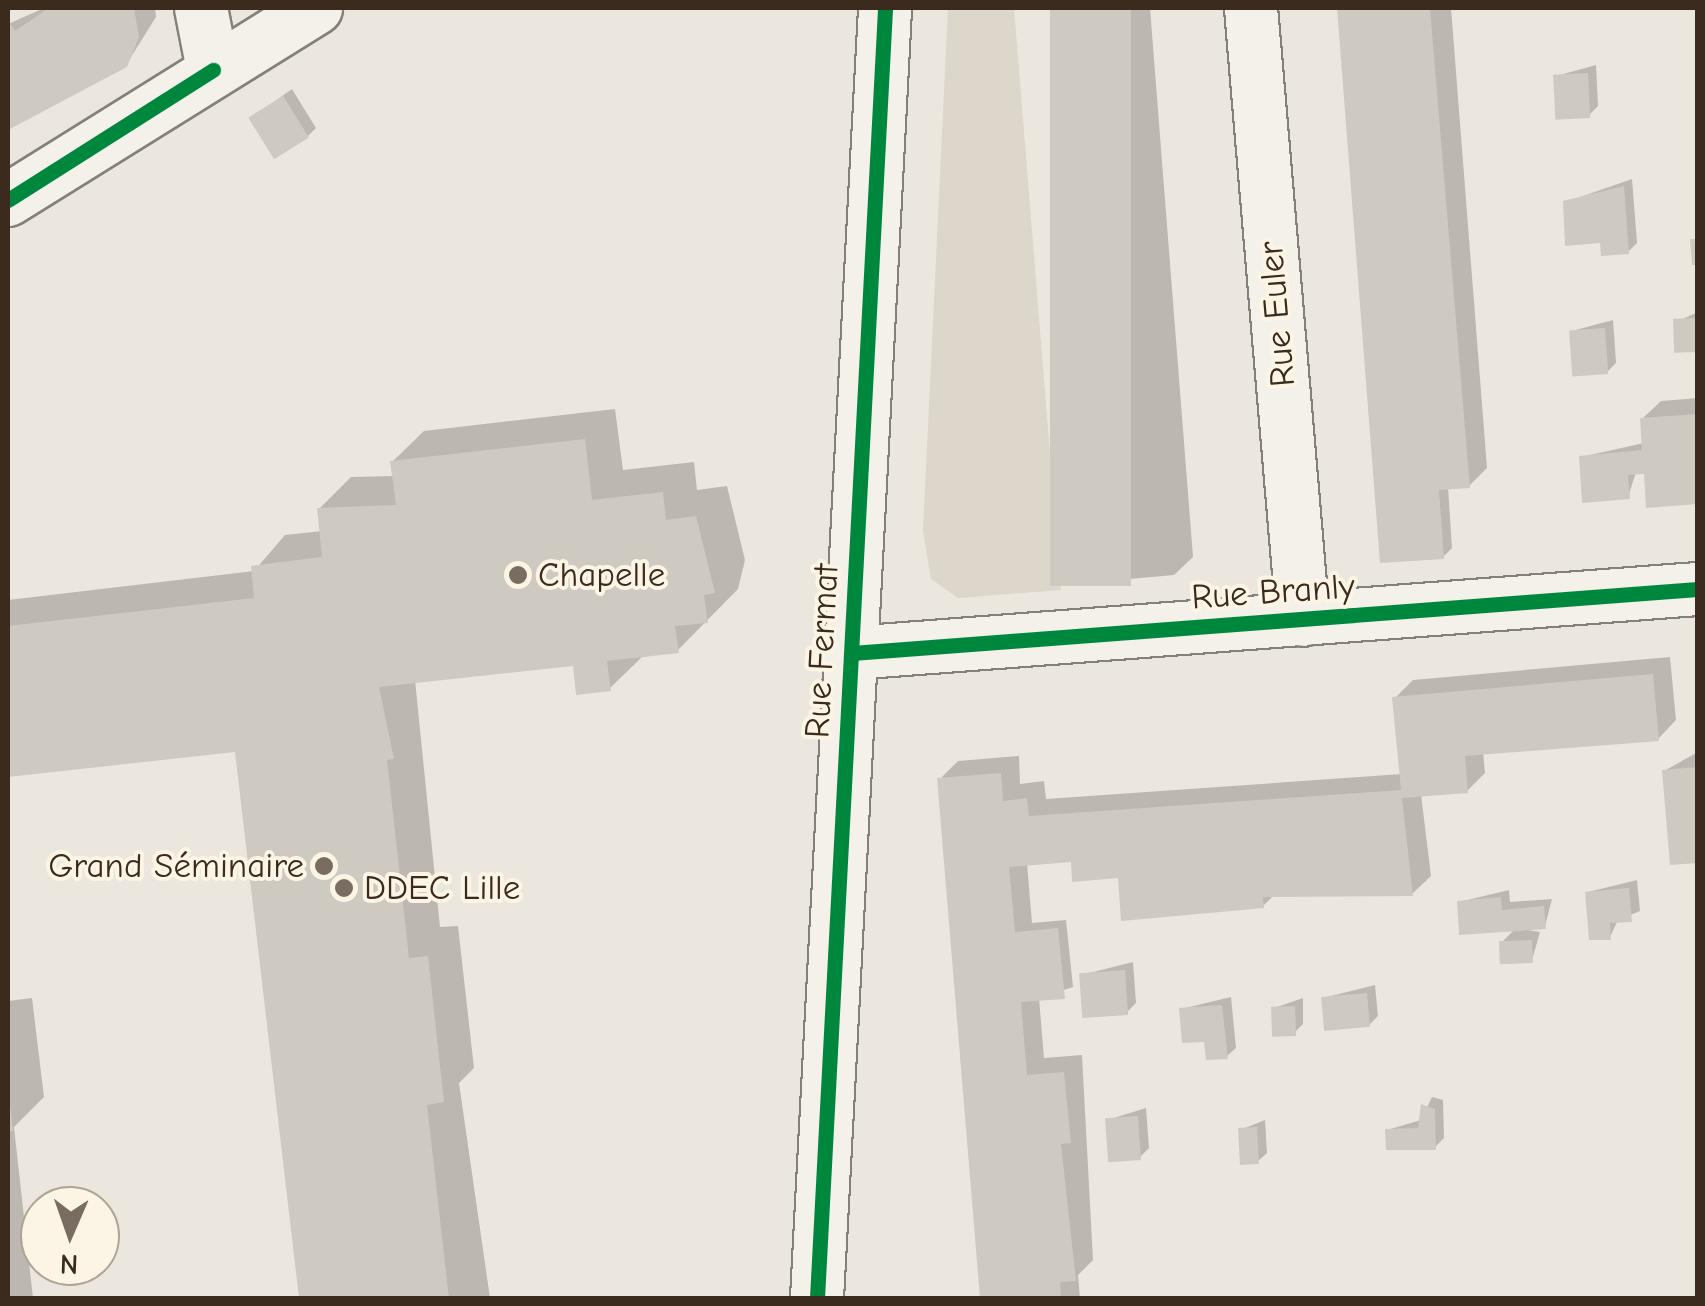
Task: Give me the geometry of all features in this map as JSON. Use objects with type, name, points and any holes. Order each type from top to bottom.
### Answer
[{"type":"street","points":[[201,8],[213,70]]},
{"type":"street","points":[[8,200],[316,8]]},
{"type":"street","name":"Rue Fermat","points":[[817,1298],[885,8]]},
{"type":"street","name":"Rue Euler","points":[[1251,8],[1302,620]]},
{"type":"street","name":"Rue Branly","points":[[852,653],[1698,589]]},
{"type":"shaded area","points":[[948,8],[1014,8],[1061,590],[958,598],[931,579],[923,531]]},
{"type":"building","points":[[49,8],[134,8],[139,37],[127,67],[8,130],[8,21],[15,31]]},
{"type":"building","points":[[1050,8],[1131,8],[1131,586],[1050,586]]},
{"type":"building","points":[[1337,8],[1430,8],[1470,488],[1439,490],[1444,559],[1380,563]]},
{"type":"building","points":[[1588,73],[1590,118],[1555,120],[1553,75]]},
{"type":"building","points":[[283,96],[309,138],[274,159],[248,118]]},
{"type":"building","points":[[1624,186],[1629,254],[1601,256],[1600,243],[1565,246],[1563,201]]},
{"type":"building","points":[[1690,239],[1698,239],[1698,265],[1692,265]]},
{"type":"building","points":[[1697,318],[1698,352],[1674,353],[1673,319]]},
{"type":"building","points":[[1605,328],[1608,374],[1572,376],[1569,331]]},
{"type":"building","points":[[1698,414],[1698,504],[1646,508],[1644,474],[1628,475],[1630,499],[1582,503],[1579,456],[1642,450],[1640,418]]},
{"type":"building","name":"Grand Séminaire","points":[[585,439],[592,500],[663,492],[666,520],[696,516],[715,593],[704,595],[708,623],[675,626],[679,653],[607,661],[611,691],[576,695],[573,666],[379,687],[394,759],[387,760],[409,958],[428,956],[444,1102],[427,1105],[449,1298],[299,1298],[235,752],[8,777],[8,626],[254,598],[251,566],[322,557],[317,508],[396,505],[390,461]]},
{"type":"building","points":[[1653,674],[1659,741],[1465,756],[1468,793],[1402,798],[1413,896],[1263,897],[1264,908],[1121,921],[1118,878],[1072,882],[1071,862],[1009,867],[1015,932],[1058,928],[1065,999],[1021,1002],[1027,1075],[1064,1072],[1071,1143],[1061,1144],[1076,1281],[1060,1282],[1061,1298],[980,1298],[937,778],[1001,773],[1003,801],[1027,798],[1029,816],[1401,790],[1392,697]]},
{"type":"building","points":[[1698,767],[1698,863],[1670,865],[1662,770]]},
{"type":"building","points":[[1629,888],[1632,922],[1610,923],[1611,940],[1589,940],[1585,892]]},
{"type":"building","points":[[1501,897],[1502,910],[1544,906],[1546,929],[1459,935],[1457,901]]},
{"type":"building","points":[[1532,940],[1533,963],[1500,964],[1499,941]]},
{"type":"building","points":[[1125,970],[1128,1015],[1082,1018],[1079,973]]},
{"type":"building","points":[[1367,993],[1370,1027],[1324,1031],[1321,997]]},
{"type":"building","points":[[1222,1005],[1228,1059],[1206,1060],[1204,1042],[1182,1043],[1179,1008]]},
{"type":"building","points":[[1295,1006],[1296,1036],[1272,1037],[1271,1007]]},
{"type":"building","points":[[8,1104],[13,1131],[8,1132]]},
{"type":"building","points":[[1421,1104],[1435,1109],[1436,1150],[1386,1150],[1385,1129],[1418,1128]]},
{"type":"building","points":[[1138,1116],[1141,1160],[1108,1162],[1105,1118]]},
{"type":"building","points":[[1257,1127],[1259,1164],[1240,1165],[1238,1128]]},
{"type":"cycle path","points":[[817,1298],[885,8]]},
{"type":"cycle path","points":[[8,200],[213,70]]},
{"type":"cycle path","points":[[852,653],[1698,589]]},
{"type":"place","name":"Chapelle","points":[[518,575]]},
{"type":"place","name":"Grand Séminaire","points":[[324,866]]},
{"type":"place","name":"DDEC Lille","points":[[344,888]]}]
